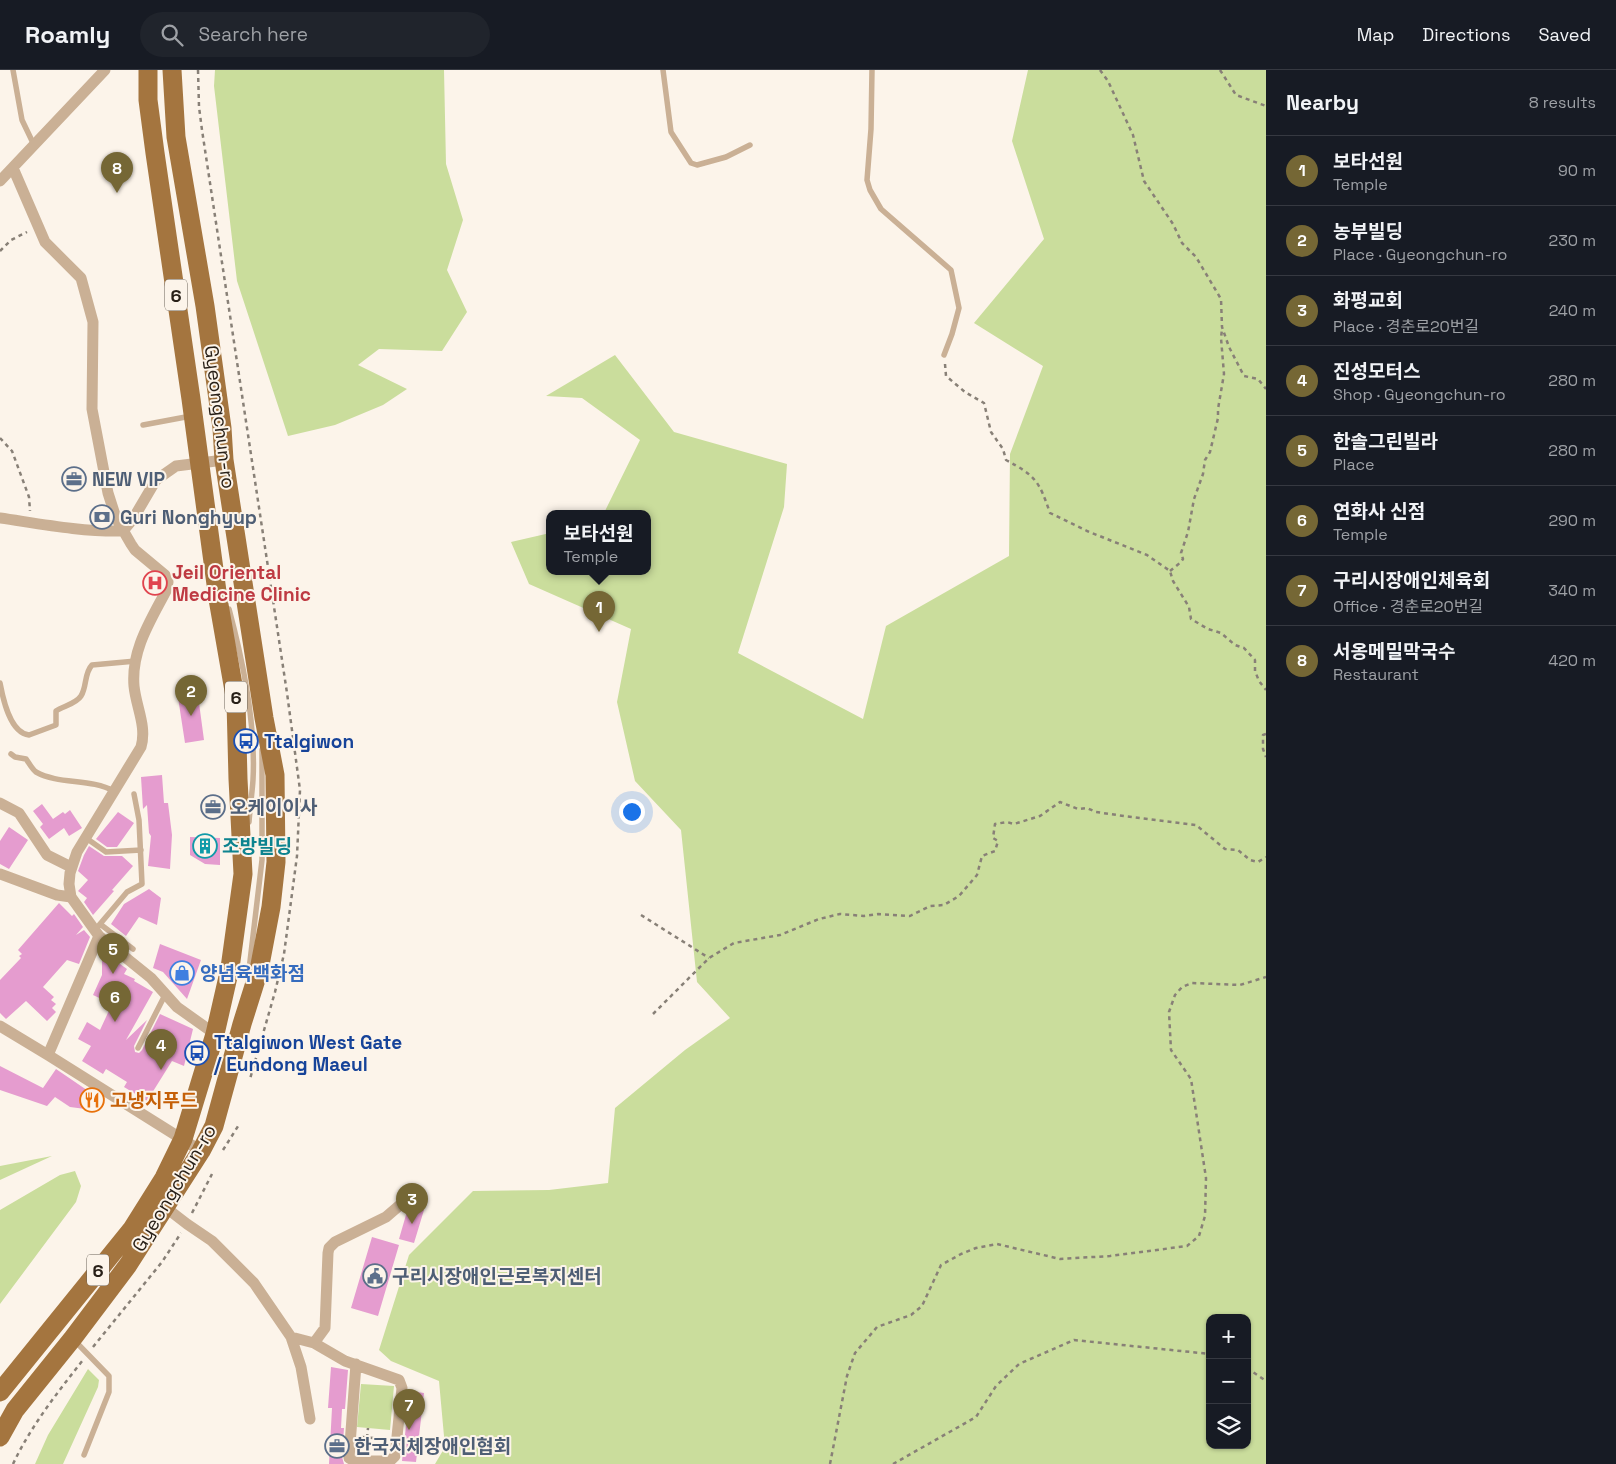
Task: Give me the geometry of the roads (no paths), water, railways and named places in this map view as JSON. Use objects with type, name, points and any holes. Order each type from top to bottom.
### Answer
[{"type":"main road","name":"Gyeongchun-ro","points":[[0,1392],[132,1229],[164,1178],[183,1139],[215,1034],[230,968],[243,874],[236,702],[218,599],[155,153],[148,100],[148,70]]},
{"type":"main road","name":"Gyeongchun-ro","points":[[0,1437],[15,1410],[128,1265],[201,1151],[214,1126],[259,970],[272,907],[276,862],[276,775],[264,718],[224,460],[222,428],[205,306],[176,137],[172,70]]},
{"type":"street","points":[[0,181],[105,70]]},
{"type":"street","points":[[13,168],[45,242],[81,278],[93,322],[92,409],[108,493],[116,518],[135,550],[162,571],[168,582],[166,591],[141,639],[134,672],[134,688],[142,722],[141,747],[77,852],[71,867],[69,884],[71,897],[98,930],[151,978],[177,1007],[215,1034]]},
{"type":"street","points":[[123,531],[133,519],[156,480],[176,466],[224,460]]},
{"type":"street","points":[[0,518],[103,531],[123,531]]},
{"type":"street","points":[[0,803],[19,813],[47,855],[71,867]]},
{"type":"street","points":[[0,874],[57,895],[71,897]]},
{"type":"street","points":[[48,1055],[98,930]]},
{"type":"street","points":[[0,1026],[201,1151]]},
{"type":"street","points":[[314,1343],[325,1328],[329,1248],[336,1242],[391,1214],[414,1193]]},
{"type":"street","points":[[165,1207],[212,1241],[254,1283],[291,1337],[301,1367],[310,1419]]},
{"type":"street","points":[[291,1337],[314,1343],[344,1361],[356,1364],[397,1378],[401,1382],[395,1456],[392,1460],[351,1460],[349,1458],[356,1364]]},
{"type":"lane","points":[[13,70],[22,120],[34,145]]},
{"type":"lane","points":[[662,70],[671,132],[691,163],[697,165],[726,157],[750,145]]},
{"type":"lane","points":[[872,70],[872,129],[867,180],[870,190],[881,209],[951,270],[959,308],[944,355]]},
{"type":"lane","points":[[143,425],[193,415]]},
{"type":"lane","points":[[212,549],[224,594]]},
{"type":"lane","points":[[227,603],[237,639],[251,722],[253,779],[243,874]]},
{"type":"lane","points":[[0,683],[14,726],[25,735],[56,725],[56,711],[80,697],[88,670],[92,665],[136,661]]},
{"type":"lane","points":[[11,754],[15,757],[26,759],[35,772],[50,777],[102,786],[114,791]]},
{"type":"lane","points":[[133,949],[98,930],[127,892],[142,884],[140,820],[134,794]]},
{"type":"lane","points":[[86,838],[104,852],[141,850]]},
{"type":"lane","points":[[138,1048],[165,995]]},
{"type":"lane","points":[[73,1338],[109,1376],[110,1388],[84,1455]]},
{"type":"place","name":"서옹메밀막국수","points":[[117,193]]},
{"type":"place","name":"NEW VIP","points":[[74,479]]},
{"type":"place","name":"Guri Nonghyup","points":[[102,517]]},
{"type":"place","name":"Jeil Oriental Medicine Clinic","points":[[155,583]]},
{"type":"place","name":"보타선원","points":[[599,632]]},
{"type":"place","name":"농부빌딩","points":[[191,716]]},
{"type":"place","name":"Ttalgiwon","points":[[246,741]]},
{"type":"place","name":"오케이이사","points":[[213,807]]},
{"type":"place","name":"조방빌딩","points":[[205,846]]},
{"type":"place","name":"양념육백화점","points":[[182,973]]},
{"type":"place","name":"한솔그린빌라","points":[[113,974]]},
{"type":"place","name":"연화사 신점","points":[[115,1022]]},
{"type":"place","name":"Ttalgiwon West Gate / Eundong Maeul","points":[[197,1053]]},
{"type":"place","name":"진성모터스","points":[[161,1070]]},
{"type":"place","name":"고냉지푸드","points":[[92,1100]]},
{"type":"place","name":"화평교회","points":[[412,1224]]},
{"type":"place","name":"구리시장애인근로복지센터","points":[[375,1276]]},
{"type":"place","name":"구리시장애인체육회","points":[[409,1430]]},
{"type":"place","name":"한국지체장애인협회","points":[[337,1446]]}]
